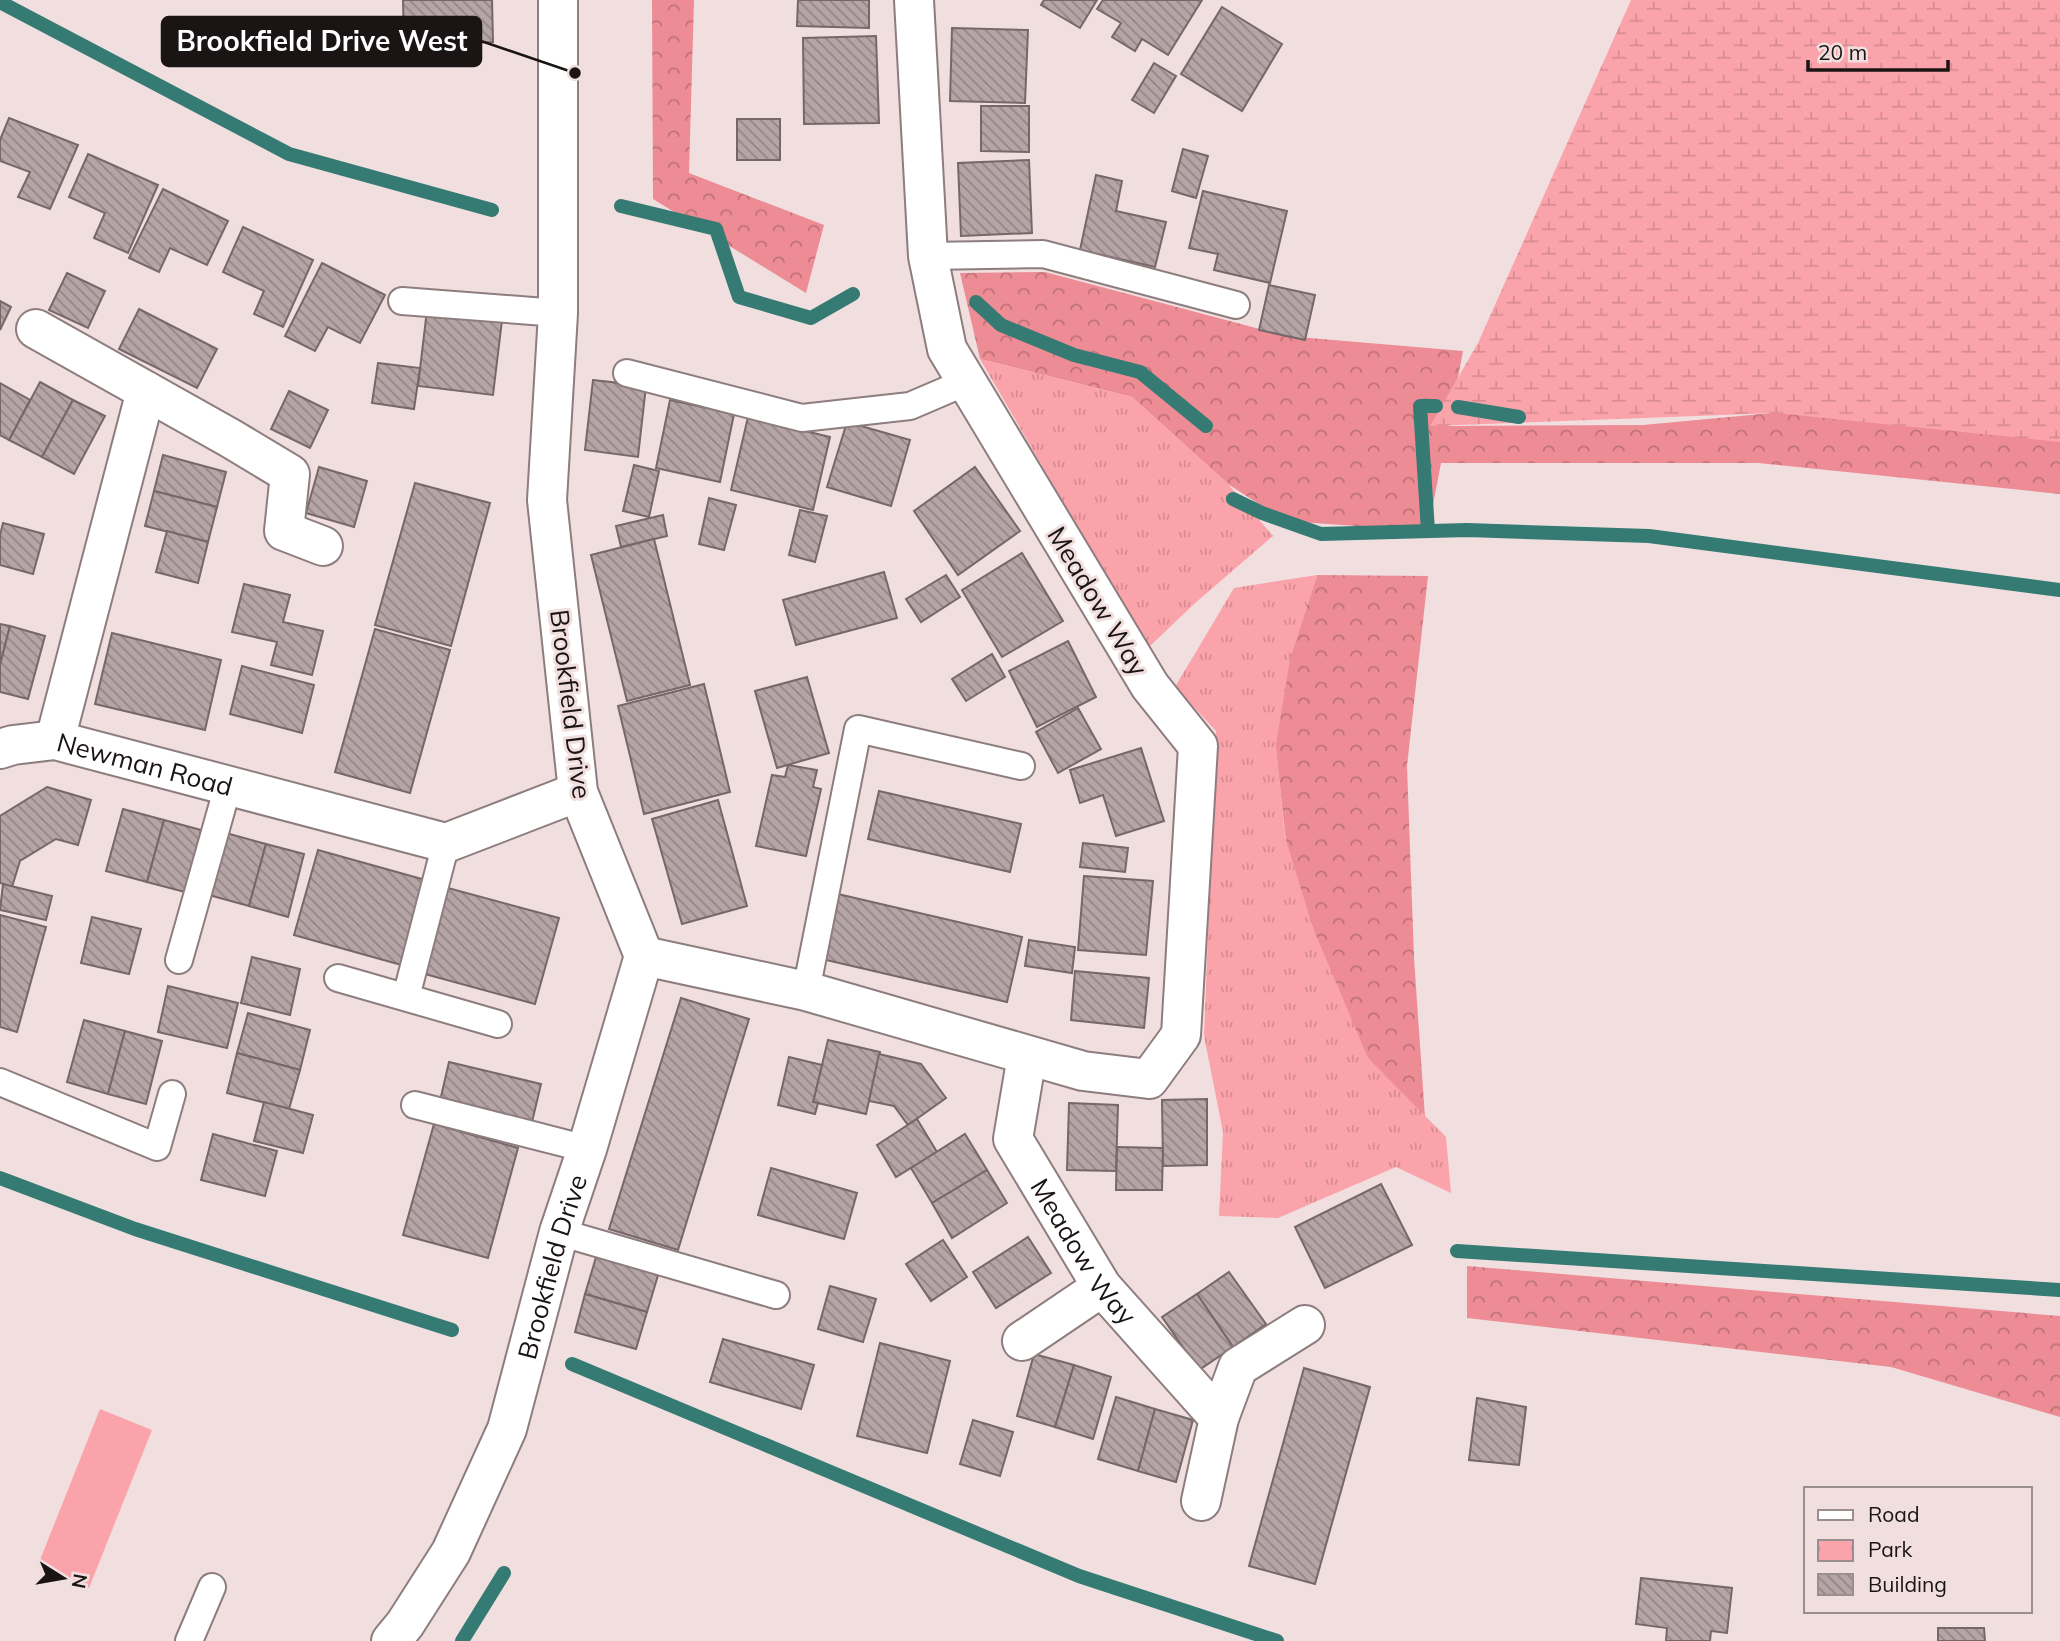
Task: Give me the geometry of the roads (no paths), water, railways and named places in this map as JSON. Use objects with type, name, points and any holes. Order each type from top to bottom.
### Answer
[{"type":"street","name":"Brookfield Drive","points":[[391,1641],[452,1552],[507,1429],[559,1232],[587,1149],[644,956],[578,792],[547,500],[558,313],[558,0]]},
{"type":"street","name":"Meadow Way","points":[[644,956],[806,991],[1083,1071],[1149,1079],[1181,1035],[1198,746],[1150,686],[947,349],[928,256],[914,0]]},
{"type":"street","points":[[36,329],[290,474],[284,531],[323,546]]},
{"type":"street","name":"Newman Road","points":[[146,391],[55,740],[446,843]]},
{"type":"street","points":[[0,749],[55,740]]},
{"type":"street","points":[[446,843],[578,792]]},
{"type":"street","name":"Meadow Way","points":[[1027,1056],[1013,1139],[1102,1287],[1219,1418]]},
{"type":"street","points":[[1021,1341],[1102,1287]]},
{"type":"street","points":[[1200,1501],[1219,1418],[1238,1367],[1305,1325]]},
{"type":"lane","points":[[928,256],[1043,254],[1237,305]]},
{"type":"lane","points":[[402,301],[558,313]]},
{"type":"lane","points":[[627,373],[802,418],[911,405],[966,382]]},
{"type":"lane","points":[[806,991],[858,729],[1021,766]]},
{"type":"lane","points":[[179,960],[228,786]]},
{"type":"lane","points":[[406,997],[446,843]]},
{"type":"lane","points":[[338,978],[498,1024]]},
{"type":"lane","points":[[0,1082],[158,1147],[173,1094]]},
{"type":"lane","points":[[415,1105],[587,1149]]},
{"type":"lane","points":[[559,1232],[776,1295]]},
{"type":"lane","points":[[189,1641],[212,1587]]},
{"type":"waterway","points":[[0,2],[289,154],[492,210]]},
{"type":"waterway","points":[[621,206],[716,229],[739,297],[811,318],[853,294]]},
{"type":"waterway","points":[[976,302],[1001,325],[1074,355],[1140,372],[1206,426]]},
{"type":"waterway","points":[[1428,531],[1420,406],[1436,406]]},
{"type":"waterway","points":[[1458,407],[1519,417]]},
{"type":"waterway","points":[[1233,499],[1262,513],[1321,534],[1467,530],[1649,536],[2060,590]]},
{"type":"waterway","points":[[0,1178],[135,1229],[452,1330]]},
{"type":"waterway","points":[[1457,1251],[2060,1290]]},
{"type":"waterway","points":[[572,1364],[1079,1576],[1277,1641]]},
{"type":"waterway","points":[[462,1641],[504,1573]]},
{"type":"place","name":"Brookfield Drive West","points":[[575,73]]}]
